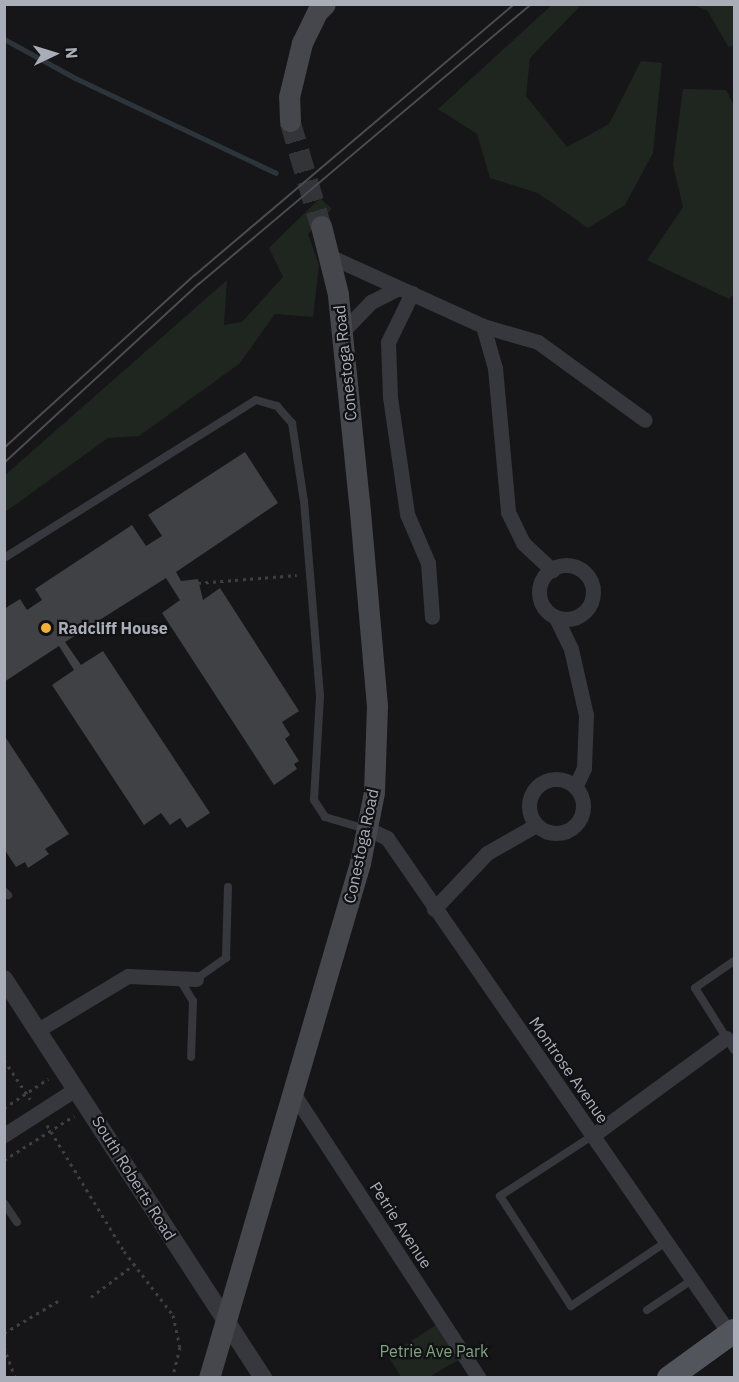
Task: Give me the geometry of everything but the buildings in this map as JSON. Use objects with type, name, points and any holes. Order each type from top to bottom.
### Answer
[{"type":"main road","points":[[291,121],[289,97],[294,71],[318,8]]},
{"type":"main road","name":"Conestoga Road","points":[[209,1377],[368,829],[378,750],[377,706],[342,332],[329,256],[321,226]]},
{"type":"main road","points":[[669,1377],[733,1335]]},
{"type":"street","points":[[329,256],[396,289],[412,293],[483,326],[538,342],[645,420]]},
{"type":"street","points":[[342,332],[371,302],[396,289]]},
{"type":"street","points":[[412,293],[388,342],[390,397],[406,514],[428,563],[432,617]]},
{"type":"street","points":[[483,326],[495,368],[508,512],[524,543],[552,570]]},
{"type":"street","points":[[556,618],[577,617],[586,611],[594,592],[586,572],[576,566],[566,564],[552,570],[541,582],[539,593],[547,612],[556,618],[571,649],[586,715],[584,768],[575,787]]},
{"type":"street","points":[[556,778],[575,787],[583,806],[575,825],[555,833],[536,825],[528,805],[537,786],[556,778]]},
{"type":"street","points":[[434,909],[487,853],[536,825]]},
{"type":"street","name":"Montrose Avenue","points":[[368,829],[387,838],[692,1280],[733,1335]]},
{"type":"street","points":[[38,1030],[128,976],[196,979]]},
{"type":"street","name":"South Roberts Road","points":[[4,979],[74,1090],[88,1106],[263,1377]]},
{"type":"street","points":[[592,1136],[730,1044]]},
{"type":"street","points":[[4,1135],[74,1090]]},
{"type":"street","name":"Petrie Avenue","points":[[293,1093],[479,1377]]},
{"type":"lane","points":[[4,558],[256,400],[277,406],[292,423],[310,573],[320,696],[314,800],[325,817],[368,829]]},
{"type":"lane","points":[[196,979],[226,958],[228,887]]},
{"type":"lane","points":[[730,1044],[695,988],[735,961]]},
{"type":"lane","points":[[178,978],[193,1001],[191,1057]]},
{"type":"lane","points":[[592,1136],[500,1196],[571,1306],[666,1242]]},
{"type":"lane","points":[[4,1203],[17,1222]]},
{"type":"lane","points":[[647,1310],[692,1280]]},
{"type":"path","points":[[198,583],[310,573]]},
{"type":"path","points":[[4,1060],[52,1132],[124,1251],[136,1263],[173,1315],[180,1347],[172,1377]]},
{"type":"path","points":[[4,1108],[62,1069]]},
{"type":"path","points":[[4,1160],[52,1132],[88,1106]]},
{"type":"path","points":[[91,1297],[136,1263]]},
{"type":"path","points":[[4,1333],[58,1301]]},
{"type":"path","points":[[5,1350],[15,1377]]},
{"type":"green space","points":[[553,4],[581,5],[530,58],[526,96],[567,147],[609,124],[641,61],[662,63],[653,153],[625,205],[588,228],[538,193],[490,178],[477,134],[438,109]]},
{"type":"green space","points":[[692,5],[734,5],[734,47],[728,46],[707,10]]},
{"type":"green space","points":[[683,89],[726,90],[734,105],[734,294],[729,299],[647,260],[683,207],[673,165]]},
{"type":"green space","points":[[320,198],[332,209],[308,234],[319,265],[313,317],[275,314],[239,364],[139,436],[108,438],[5,512],[4,476],[227,280],[224,325],[242,322],[283,277],[269,248]]},
{"type":"green space","name":"Petrie Ave Park","points":[[442,1321],[464,1357],[429,1377],[402,1378],[388,1356]]},
{"type":"waterway","points":[[4,39],[75,78],[276,173]]},
{"type":"tunnel","points":[[290,121],[321,226]]},
{"type":"tram line","points":[[4,448],[195,275],[515,4]]},
{"type":"tram line","points":[[4,463],[199,284],[532,4]]},
{"type":"place","name":"Radcliff House","points":[[46,628]]}]
